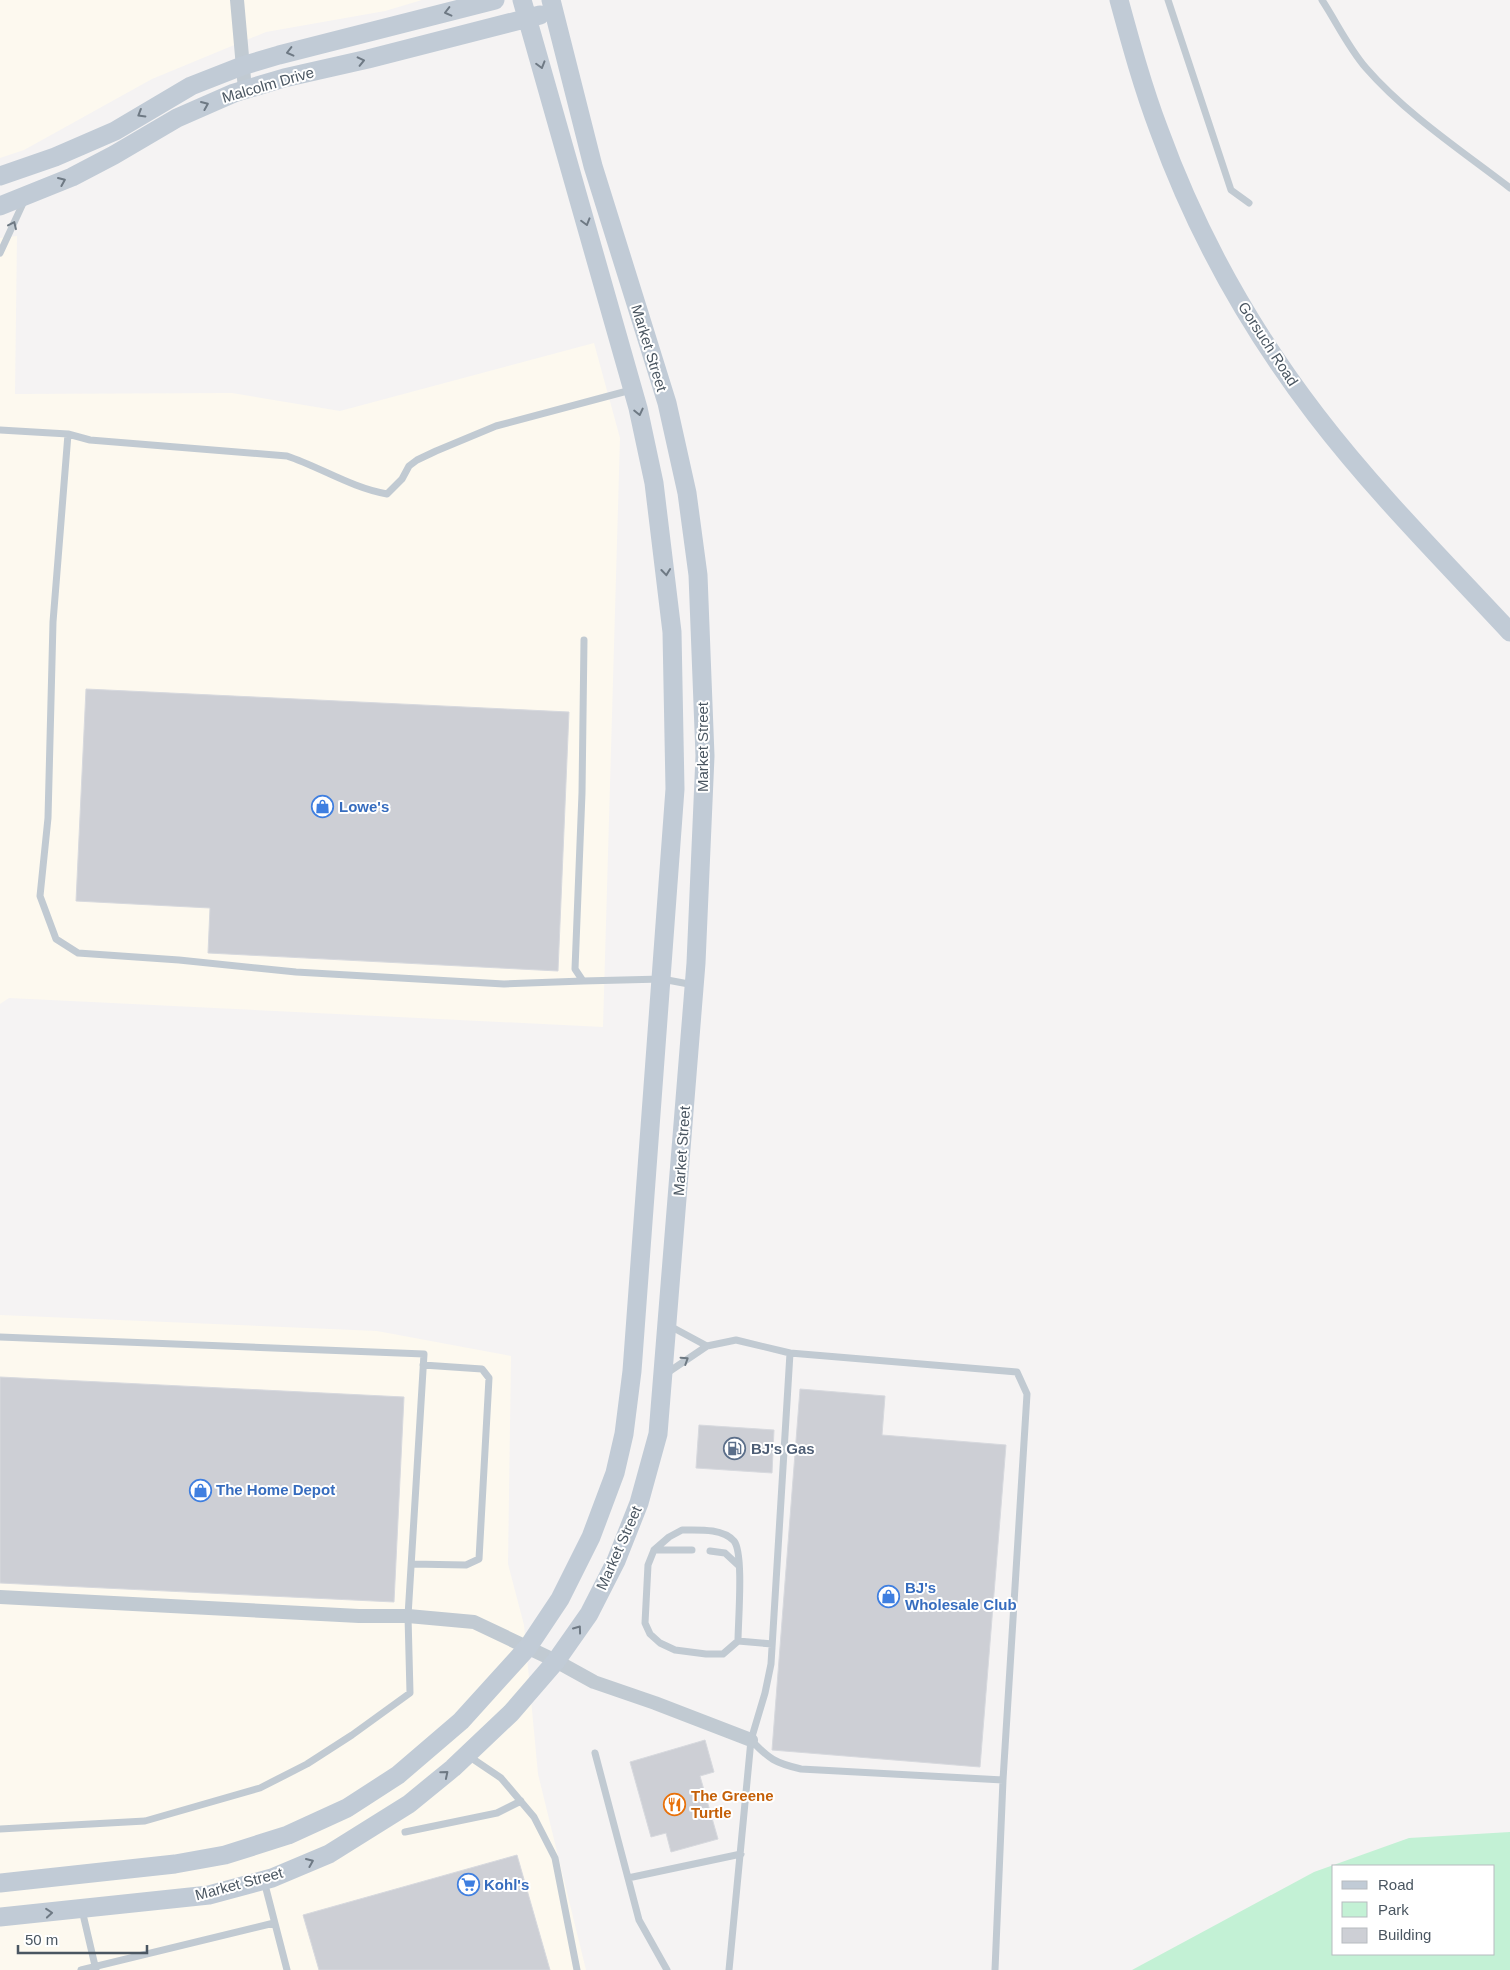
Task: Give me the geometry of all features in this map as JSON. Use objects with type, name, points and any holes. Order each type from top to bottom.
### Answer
[{"type":"street","points":[[237,0],[245,90]]},
{"type":"street","name":"Malcolm Drive","points":[[0,176],[55,157],[115,130],[191,86],[242,66],[279,54],[495,0]]},
{"type":"street","name":"Market Street","points":[[0,1883],[175,1864],[225,1855],[297,1832],[347,1808],[398,1774],[462,1721],[528,1647],[560,1599],[591,1537],[615,1473],[624,1434],[632,1370],[675,789],[672,632],[654,483],[633,390],[522,0]]},
{"type":"street","name":"Gorsuch Road","points":[[1119,0],[1159,130],[1182,189],[1213,253],[1245,310],[1278,362],[1315,414],[1354,462],[1394,509],[1510,632]]},
{"type":"street","name":"Malcolm Drive","points":[[0,206],[72,177],[186,114],[245,90],[284,78],[368,59],[528,18],[552,6]]},
{"type":"street","name":"Market Street","points":[[0,1917],[82,1910],[209,1895],[264,1881],[329,1854],[409,1804],[511,1713],[556,1661],[589,1614],[616,1561],[639,1503],[658,1434],[694,985],[705,756],[698,575],[687,493],[667,403],[593,166],[552,6]]},
{"type":"street","points":[[0,1598],[339,1615],[408,1616],[474,1622],[556,1661],[594,1682],[751,1740]]},
{"type":"lane","points":[[1168,0],[1231,190],[1249,203]]},
{"type":"lane","points":[[1322,0],[1350,47],[1384,87],[1455,146],[1510,188]]},
{"type":"lane","points":[[0,253],[26,197]]},
{"type":"lane","points":[[0,430],[68,434],[90,440],[287,456],[308,463],[370,491],[387,494],[402,480],[409,466],[436,451],[496,426],[633,390]]},
{"type":"lane","points":[[68,434],[53,622],[48,818],[40,896],[56,939],[78,953],[179,960],[296,972],[504,984],[662,979],[694,985]]},
{"type":"lane","points":[[583,981],[575,969],[582,793],[584,640]]},
{"type":"lane","points":[[668,1325],[707,1346]]},
{"type":"lane","points":[[0,1338],[424,1354],[408,1616],[410,1693],[352,1735],[307,1764],[260,1788],[145,1821],[0,1829]]},
{"type":"lane","points":[[664,1374],[707,1346],[736,1340],[790,1353],[1017,1372],[1027,1394],[1003,1780],[995,1970]]},
{"type":"lane","points":[[729,1970],[751,1740],[765,1693],[771,1664],[790,1353]]},
{"type":"lane","points":[[412,1564],[466,1565],[479,1559],[489,1378],[482,1369],[423,1365]]},
{"type":"lane","points":[[738,1641],[739,1567],[738,1548],[734,1541],[717,1532],[682,1530],[669,1537],[654,1550],[648,1565],[645,1623],[650,1634],[660,1643],[675,1650],[706,1654],[723,1654],[738,1641],[772,1644]]},
{"type":"lane","points":[[654,1550],[692,1550]]},
{"type":"lane","points":[[710,1551],[725,1553],[739,1567]]},
{"type":"lane","points":[[751,1740],[767,1757],[781,1765],[801,1769],[1003,1780]]},
{"type":"lane","points":[[595,1753],[639,1920],[667,1970]]},
{"type":"lane","points":[[467,1754],[501,1778],[521,1801],[534,1817],[555,1858],[577,1970]]},
{"type":"lane","points":[[405,1832],[497,1813],[521,1801]]},
{"type":"lane","points":[[628,1878],[741,1854]]},
{"type":"lane","points":[[264,1881],[287,1970]]},
{"type":"lane","points":[[82,1910],[95,1968]]},
{"type":"lane","points":[[81,1970],[274,1923]]},
{"type":"shaded area","points":[[0,0],[422,0],[385,11],[266,32],[152,79],[24,150],[0,158]]},
{"type":"shaded area","points":[[17,236],[15,394],[232,393],[340,411],[594,343],[620,438],[603,1027],[9,998],[0,1004],[0,238]]},
{"type":"shaded area","points":[[0,1315],[377,1331],[511,1356],[508,1564],[524,1625],[538,1774],[586,1970],[0,1970]]},
{"type":"green space","points":[[1510,1832],[1510,1970],[1132,1970],[1314,1872],[1332,1866],[1332,1955],[1495,1955],[1495,1865],[1334,1865],[1409,1838]]},
{"type":"building","name":"Lowe's","points":[[86,689],[569,712],[558,971],[208,953],[210,908],[76,901]]},
{"type":"building","name":"The Home Depot","points":[[0,1377],[404,1397],[394,1602],[0,1583]]},
{"type":"building","name":"BJ's Wholesale Club","points":[[800,1389],[885,1396],[882,1435],[1006,1445],[980,1767],[772,1750]]},
{"type":"building","name":"BJ's Gas","points":[[699,1425],[774,1430],[772,1473],[696,1468]]},
{"type":"building","name":"The Greene Turtle","points":[[705,1740],[714,1772],[700,1776],[718,1839],[671,1852],[666,1833],[651,1837],[630,1762]]},
{"type":"building","name":"Kohl's","points":[[517,1855],[550,1970],[319,1970],[303,1915]]},
{"type":"place","name":"Lowe's","points":[[323,807]]},
{"type":"place","name":"BJ's Gas","points":[[735,1449]]},
{"type":"place","name":"The Home Depot","points":[[200,1490]]},
{"type":"place","name":"BJ's Wholesale Club","points":[[889,1597]]},
{"type":"place","name":"The Greene Turtle","points":[[675,1805]]},
{"type":"place","name":"Kohl's","points":[[468,1885]]}]
